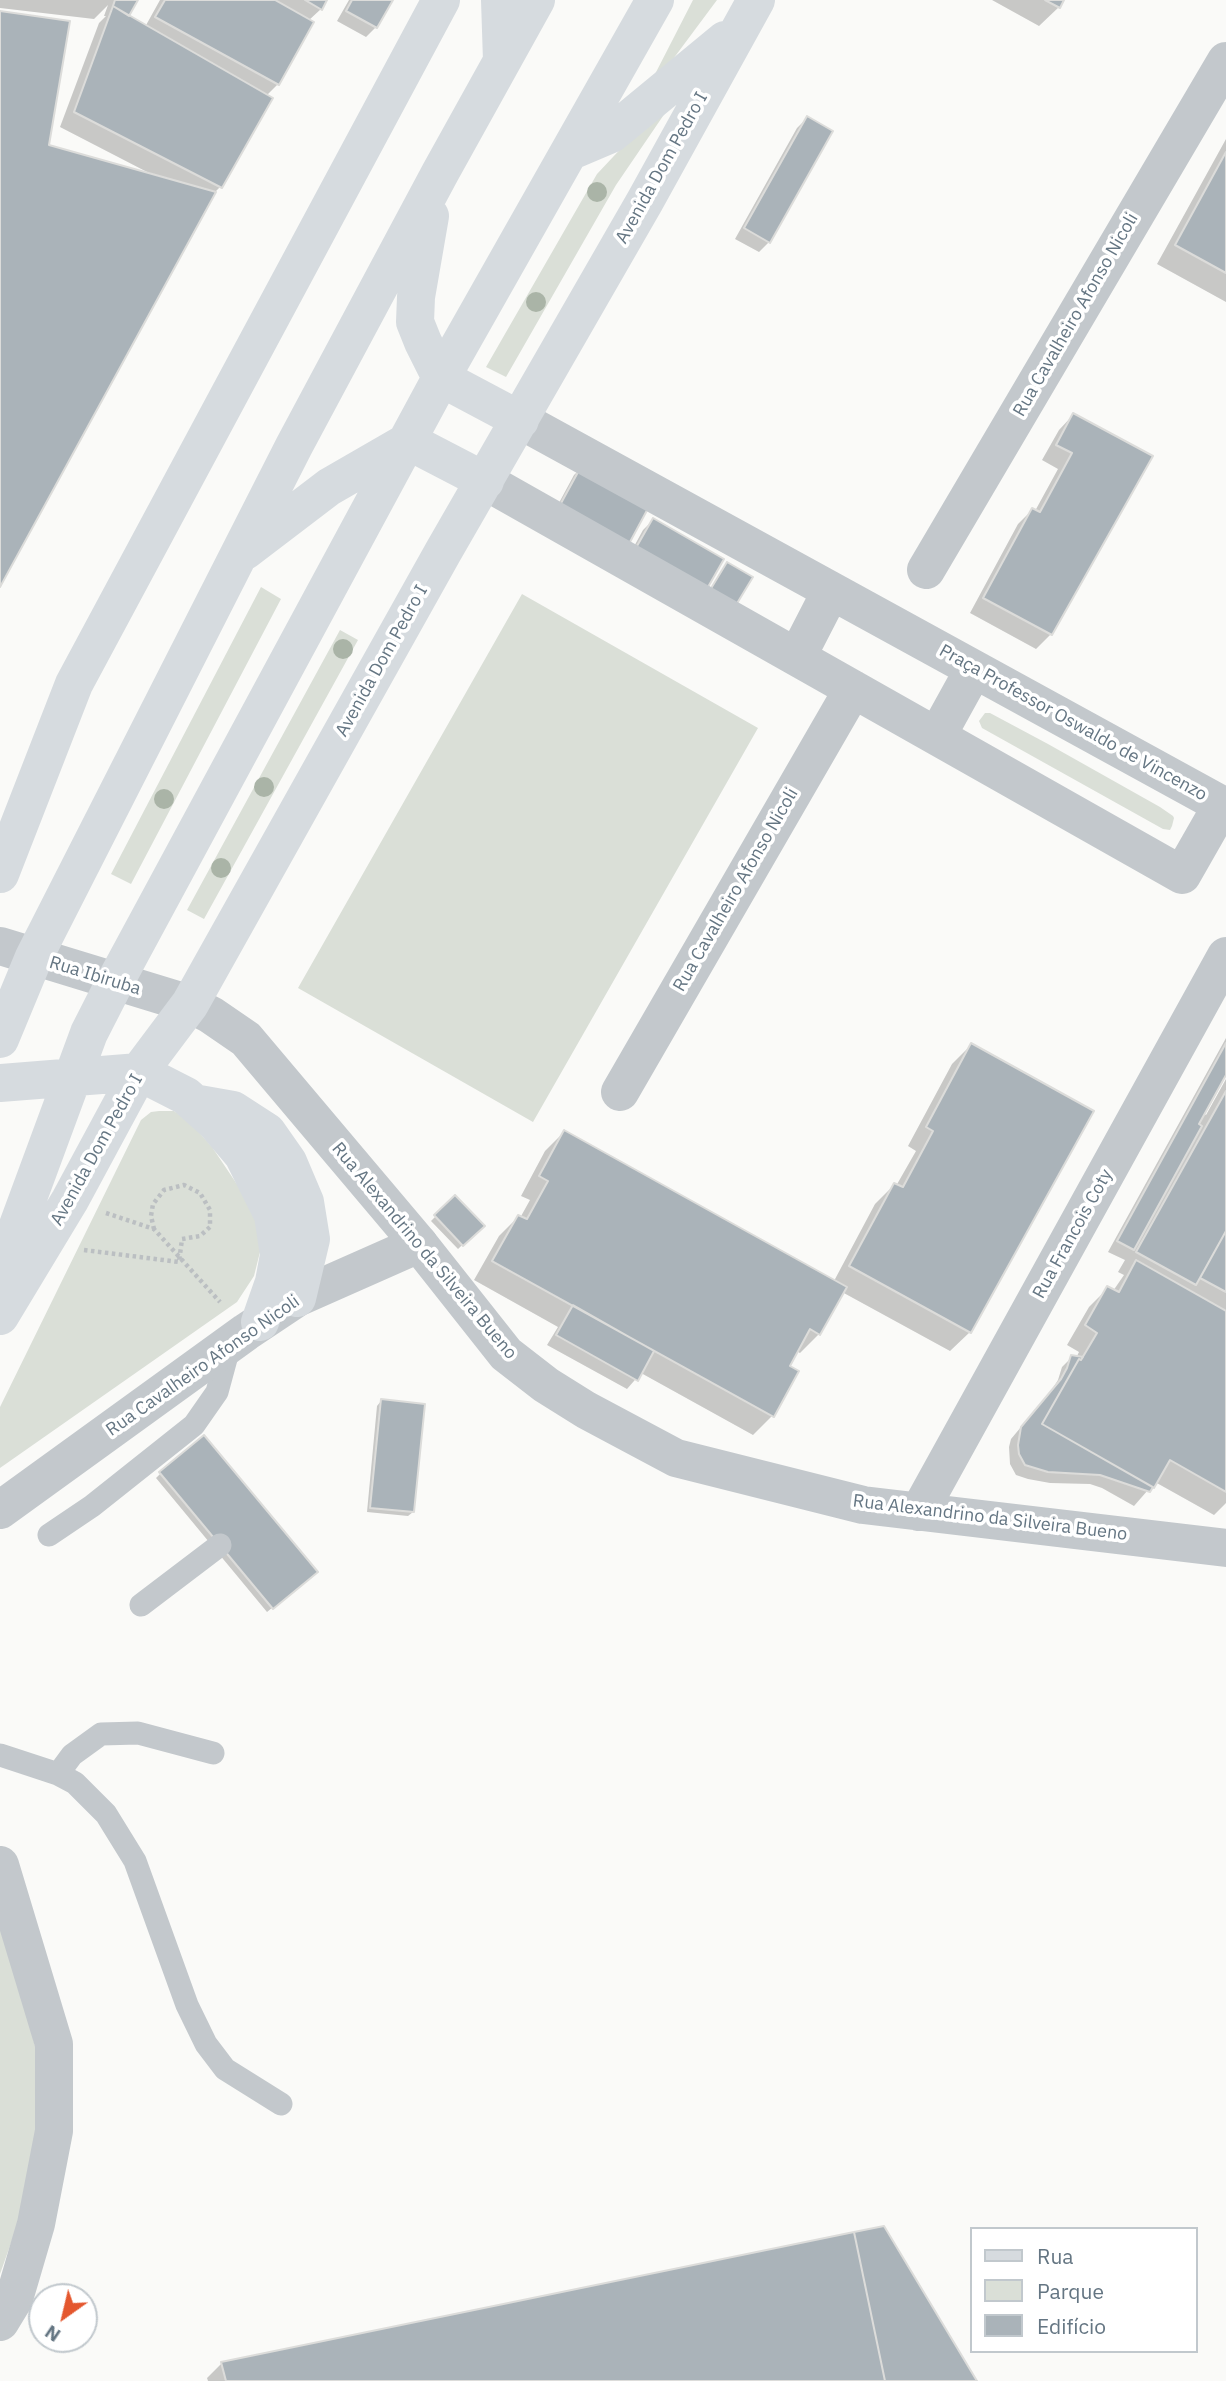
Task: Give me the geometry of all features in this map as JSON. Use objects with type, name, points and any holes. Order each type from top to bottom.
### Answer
[{"type":"main road","points":[[3,854],[74,684],[441,0]]},
{"type":"main road","points":[[500,0],[502,61]]},
{"type":"main road","points":[[0,1039],[17,952],[238,556],[440,173],[536,0]]},
{"type":"main road","name":"Avenida Dom Pedro I","points":[[0,1274],[89,1033],[115,982],[441,378],[655,0]]},
{"type":"main road","points":[[571,151],[611,134],[748,14]]},
{"type":"main road","name":"Avenida Dom Pedro I","points":[[0,1316],[70,1200],[139,1072],[190,1004],[748,14]]},
{"type":"main road","points":[[440,173],[425,238],[415,322],[441,378],[520,420]]},
{"type":"main road","points":[[238,556],[330,487],[408,441],[485,481]]},
{"type":"main road","points":[[0,1083],[139,1072],[186,1096],[215,1122],[243,1155],[273,1215],[279,1255],[274,1282],[245,1333]]},
{"type":"main road","points":[[193,1102],[233,1110],[267,1132],[288,1162],[305,1202],[311,1239],[297,1298]]},
{"type":"street","name":"Rua Cavalheiro Afonso Nicoli","points":[[926,570],[1226,61]]},
{"type":"street","name":"Praça Professor Oswaldo de Vincenzo","points":[[485,481],[1182,875],[1222,805],[520,420]]},
{"type":"street","points":[[797,657],[831,591]]},
{"type":"street","points":[[937,736],[974,669]]},
{"type":"street","name":"Rua Cavalheiro Afonso Nicoli","points":[[620,1092],[853,689]]},
{"type":"street","name":"Rua Ibiruba","points":[[17,952],[190,1004]]},
{"type":"street","name":"Rua Francois Coty","points":[[919,1512],[1226,956]]},
{"type":"street","name":"Rua Alexandrino da Silveira Bueno","points":[[190,1004],[246,1039],[419,1244],[506,1354],[546,1385],[586,1410],[676,1458],[863,1505],[1226,1548]]},
{"type":"street","name":"Rua Cavalheiro Afonso Nicoli","points":[[0,1510],[297,1298],[419,1244]]},
{"type":"street","points":[[0,1865],[54,2044],[54,2131],[36,2224],[13,2299],[0,2322]]},
{"type":"lane","points":[[49,1535],[92,1506],[194,1425],[217,1392],[245,1333]]},
{"type":"lane","points":[[141,1605],[220,1545]]},
{"type":"lane","points":[[58,1774],[72,1755],[101,1734],[138,1733],[213,1753]]},
{"type":"lane","points":[[0,1755],[58,1774],[75,1783],[106,1814],[135,1861],[187,2005],[206,2045],[225,2069],[281,2104]]},
{"type":"path","points":[[82,1249],[179,1262],[182,1239],[200,1236],[210,1227],[210,1210],[200,1192],[184,1185],[164,1190],[153,1204],[151,1216],[154,1229],[245,1333]]},
{"type":"path","points":[[70,1200],[154,1229]]},
{"type":"green space","points":[[693,0],[717,0],[656,82],[652,80]]},
{"type":"green space","points":[[674,92],[678,94],[616,185],[506,377],[486,367],[597,174]]},
{"type":"green space","points":[[261,587],[281,599],[131,884],[111,874]]},
{"type":"green space","points":[[522,594],[758,728],[533,1122],[298,988]]},
{"type":"green space","points":[[340,630],[358,640],[204,919],[187,910]]},
{"type":"green space","points":[[985,713],[990,713],[1048,744],[1160,807],[1174,818],[1170,830],[1163,829],[982,728],[979,721]]},
{"type":"green space","points":[[174,1111],[190,1122],[212,1147],[259,1217],[261,1248],[254,1276],[237,1302],[0,1468],[0,1407],[141,1120],[151,1112]]},
{"type":"green space","points":[[0,1914],[39,2061],[35,2148],[16,2229],[0,2274]]},
{"type":"building","points":[[115,0],[138,0],[129,16],[113,6]]},
{"type":"building","points":[[165,0],[275,0],[314,22],[279,85],[155,17]]},
{"type":"building","points":[[305,0],[327,0],[322,10]]},
{"type":"building","points":[[352,0],[393,0],[377,28],[346,11]]},
{"type":"building","points":[[1045,0],[1064,0],[1060,8]]},
{"type":"building","points":[[113,6],[273,98],[222,188],[74,112]]},
{"type":"building","points":[[0,11],[70,21],[49,145],[216,192],[0,587]]},
{"type":"building","points":[[807,116],[833,131],[770,243],[744,228]]},
{"type":"building","points":[[1226,152],[1226,273],[1175,245]]},
{"type":"building","points":[[1073,413],[1153,456],[1052,635],[983,598],[1032,508],[1040,512],[1072,453],[1056,445]]},
{"type":"building","points":[[583,463],[652,501],[623,555],[554,516]]},
{"type":"building","points":[[653,518],[724,559],[704,594],[633,553]]},
{"type":"building","points":[[727,562],[753,577],[733,610],[707,595]]},
{"type":"building","points":[[971,1043],[1094,1111],[971,1333],[849,1266],[894,1183],[903,1187],[933,1131],[926,1127]]},
{"type":"building","points":[[1226,1043],[1226,1075],[1199,1124],[1202,1126],[1134,1250],[1117,1241]]},
{"type":"building","points":[[1226,1091],[1226,1231],[1196,1285],[1136,1252]]},
{"type":"building","points":[[564,1130],[847,1287],[820,1335],[810,1329],[790,1366],[799,1371],[774,1417],[492,1261],[518,1215],[527,1219],[548,1181],[539,1176]]},
{"type":"building","points":[[455,1195],[485,1226],[463,1246],[434,1215]]},
{"type":"building","points":[[1226,1231],[1226,1292],[1200,1278]]},
{"type":"building","points":[[1136,1260],[1226,1311],[1226,1492],[1170,1460],[1154,1488],[1042,1424],[1097,1333],[1085,1325],[1107,1286],[1119,1292]]},
{"type":"building","points":[[573,1305],[654,1351],[638,1381],[556,1335]]},
{"type":"building","points":[[1071,1355],[1083,1357],[1079,1359],[1042,1424],[1153,1487],[1150,1492],[1100,1475],[1048,1472],[1025,1465],[1018,1445],[1021,1427],[1061,1379]]},
{"type":"building","points":[[381,1399],[425,1404],[414,1512],[370,1508]]},
{"type":"building","points":[[204,1435],[318,1572],[273,1609],[159,1472]]},
{"type":"building","points":[[884,2226],[977,2381],[885,2381],[854,2232]]},
{"type":"building","points":[[854,2232],[885,2381],[226,2381],[221,2362]]}]
